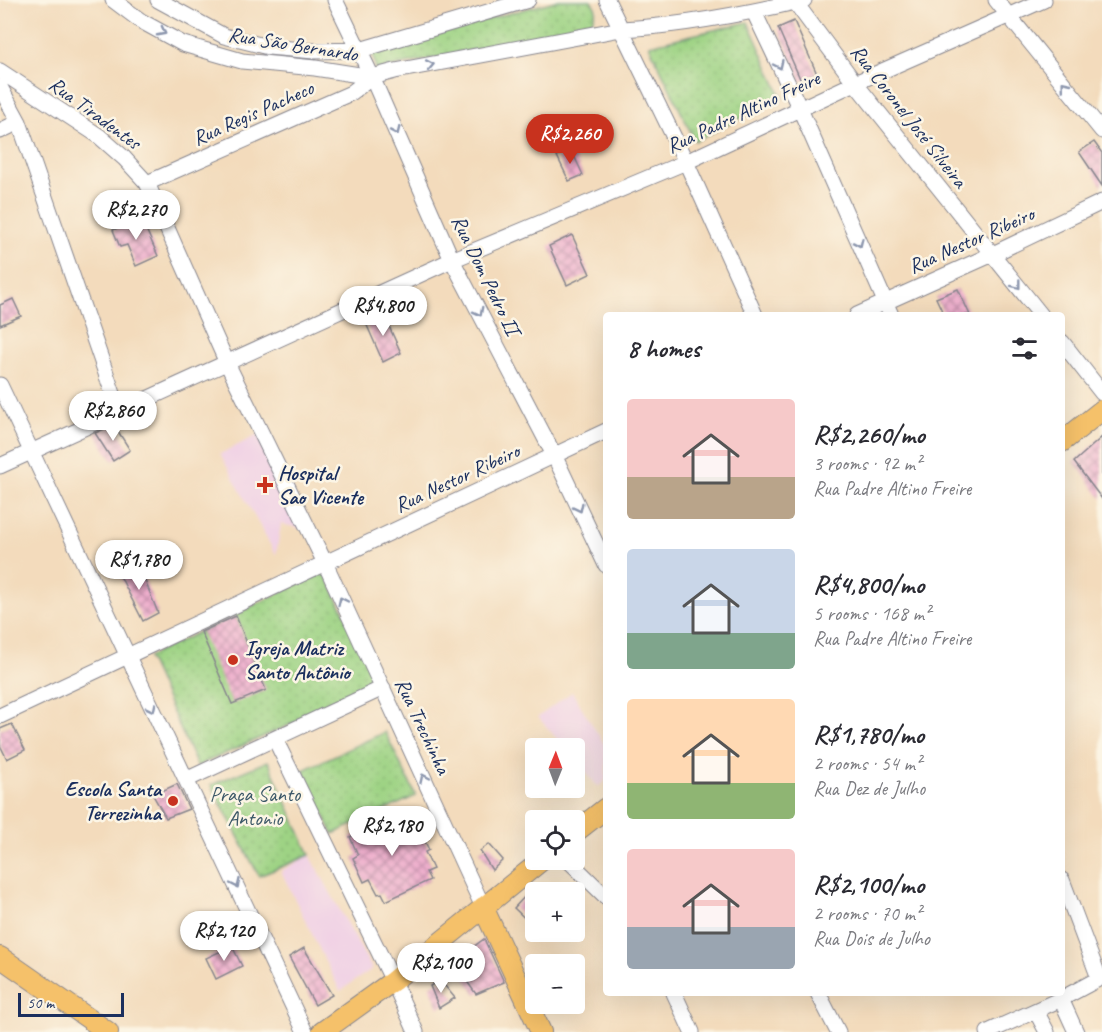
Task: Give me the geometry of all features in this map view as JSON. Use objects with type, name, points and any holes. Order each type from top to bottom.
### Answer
[{"type":"main road","points":[[1065,440],[1102,410]]},
{"type":"main road","points":[[585,824],[603,810]]},
{"type":"main road","points":[[322,1032],[393,981],[529,870]]},
{"type":"main road","points":[[483,907],[541,1032]]},
{"type":"main road","points":[[0,957],[108,1032]]},
{"type":"street","points":[[158,0],[224,36],[268,47],[314,51],[360,50],[528,0]]},
{"type":"street","name":"Rua Dom Pedro II","points":[[335,0],[360,50],[452,260],[554,455],[603,559]]},
{"type":"street","points":[[607,0],[686,162],[754,312]]},
{"type":"street","points":[[996,0],[1102,131]]},
{"type":"street","name":"Rua Padre Altino Freire","points":[[0,466],[452,260],[686,162],[855,83],[1044,0]]},
{"type":"street","name":"Rua São Bernardo","points":[[117,1],[141,21],[193,47],[242,61],[315,68],[372,77]]},
{"type":"street","points":[[372,77],[621,29],[653,28],[754,12],[800,1]]},
{"type":"street","name":"Rua Coronel José Silveira","points":[[800,1],[855,83],[1039,312]]},
{"type":"street","points":[[754,12],[800,109],[888,308]]},
{"type":"street","name":"Rua Tiradentes","points":[[0,71],[99,136],[147,183],[227,363]]},
{"type":"street","name":"Rua Regis Pacheco","points":[[147,183],[351,93],[372,77]]},
{"type":"street","points":[[0,87],[19,122],[119,411]]},
{"type":"street","points":[[0,131],[19,122]]},
{"type":"street","name":"Rua Nestor Ribeiro","points":[[870,312],[888,308],[1102,202]]},
{"type":"street","points":[[1065,346],[1102,393]]},
{"type":"street","name":"Rua Trechinha","points":[[227,363],[325,563],[483,907]]},
{"type":"street","points":[[0,385],[126,656],[188,779],[305,1032]]},
{"type":"street","name":"Rua Nestor Ribeiro","points":[[0,716],[603,432]]},
{"type":"street","points":[[188,779],[383,688]]},
{"type":"street","points":[[275,738],[416,1032]]},
{"type":"street","points":[[578,870],[603,894]]},
{"type":"street","points":[[988,1032],[1101,978],[1065,887]]},
{"type":"street","points":[[675,996],[692,1032]]},
{"type":"street","points":[[820,996],[838,1032]]},
{"type":"street","points":[[1061,999],[1076,1032]]},
{"type":"street","points":[[1036,1011],[1047,1032]]},
{"type":"shaded area","name":"Hospital Sao Vicente","points":[[266,431],[309,530],[281,524],[276,555],[220,454]]},
{"type":"shaded area","points":[[572,692],[603,742],[603,783],[598,787],[585,771],[585,738],[556,738],[538,717]]},
{"type":"shaded area","points":[[310,855],[372,969],[340,991],[281,871]]},
{"type":"green space","points":[[559,0],[591,0],[596,9],[593,19],[586,27],[376,70],[372,50]]},
{"type":"green space","points":[[748,22],[782,98],[695,141],[649,45]]},
{"type":"green space","points":[[324,571],[377,681],[307,717],[197,766],[148,657]]},
{"type":"green space","name":"Praça Santo Antonio","points":[[385,732],[416,796],[333,834],[303,770]]},
{"type":"green space","name":"Praça Santo Antonio","points":[[268,761],[310,855],[259,876],[211,785]]},
{"type":"building","points":[[794,21],[817,74],[801,81],[778,28]]},
{"type":"building","points":[[1094,142],[1102,153],[1102,186],[1079,152]]},
{"type":"building","points":[[571,149],[583,175],[569,181],[557,156]]},
{"type":"building","points":[[141,218],[158,256],[136,266],[127,245],[120,247],[113,230]]},
{"type":"building","points":[[572,235],[590,274],[567,285],[549,246]]},
{"type":"building","points":[[958,289],[969,312],[943,312],[936,298]]},
{"type":"building","points":[[13,299],[21,316],[0,325],[0,305]]},
{"type":"building","points":[[383,313],[401,353],[383,362],[365,321]]},
{"type":"building","points":[[114,425],[130,450],[113,461],[95,433]]},
{"type":"building","points":[[1102,437],[1102,499],[1074,462]]},
{"type":"building","points":[[137,561],[158,613],[143,621],[118,572]]},
{"type":"building","name":"Igreja Matriz Santo Antônio","points":[[236,616],[266,690],[232,704],[201,632]]},
{"type":"building","points":[[12,724],[25,750],[7,759],[0,745],[0,729]]},
{"type":"building","name":"Escola Santa Terrezinha","points":[[177,784],[189,809],[166,818],[153,795]]},
{"type":"building","points":[[399,815],[402,820],[409,817],[417,832],[420,831],[429,850],[425,852],[433,869],[426,872],[430,880],[386,901],[382,893],[378,894],[370,879],[364,882],[353,858],[358,855],[350,837]]},
{"type":"building","points":[[489,844],[503,860],[492,870],[480,851]]},
{"type":"building","points":[[525,896],[525,918],[514,908]]},
{"type":"building","points":[[484,939],[504,982],[476,994],[453,962]]},
{"type":"building","points":[[232,946],[242,966],[216,979],[206,958]]},
{"type":"building","points":[[304,948],[332,995],[315,1005],[289,957]]},
{"type":"building","points":[[440,980],[455,998],[439,1008],[430,986]]},
{"type":"place","name":"Hospital Sao Vicente","points":[[265,485]]},
{"type":"place","name":"Igreja Matriz Santo Antônio","points":[[233,660]]},
{"type":"place","name":"Escola Santa Terrezinha","points":[[173,801]]}]
